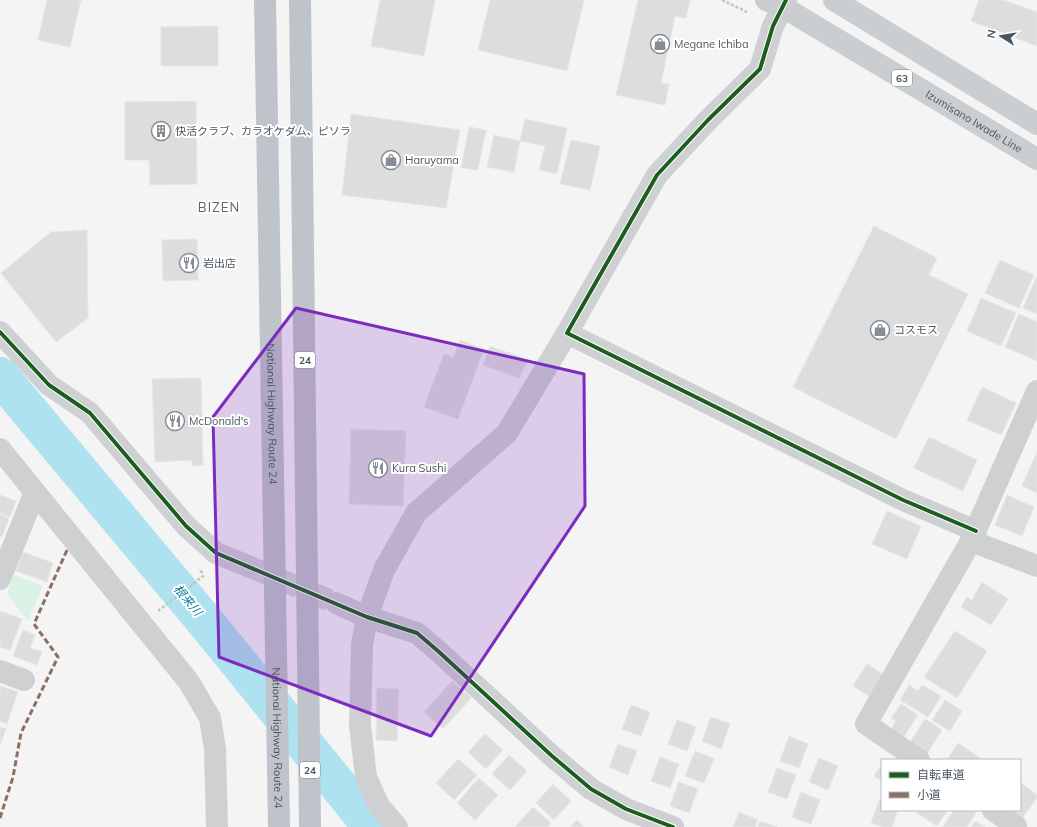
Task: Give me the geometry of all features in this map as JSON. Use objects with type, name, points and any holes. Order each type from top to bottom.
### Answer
[{"type":"highway","name":"National Highway Route 24","points":[[265,0],[279,827]]},
{"type":"highway","name":"24","points":[[300,0],[310,719],[310,824]]},
{"type":"main road","points":[[834,0],[1037,124]]},
{"type":"main road","name":"Izumisano Iwade Line","points":[[778,2],[1037,159]]},
{"type":"street","points":[[397,827],[379,806],[366,776],[360,724],[362,645],[367,617],[384,570],[416,512],[507,433],[567,333],[657,175],[708,120],[760,69],[773,26],[778,2]]},
{"type":"street","points":[[0,332],[49,385],[90,413],[186,526],[216,552],[248,566]]},
{"type":"street","points":[[567,333],[1037,566]]},
{"type":"street","points":[[918,759],[866,724],[974,536],[1037,391]]},
{"type":"street","points":[[0,449],[189,682],[210,718],[215,748],[218,827]]},
{"type":"street","points":[[0,579],[35,492]]},
{"type":"street","points":[[336,603],[367,617],[417,633],[552,756],[591,788],[626,809],[673,827]]},
{"type":"street","points":[[0,670],[24,680]]},
{"type":"street","points":[[994,811],[1016,826]]},
{"type":"path","points":[[142,624],[196,580]]},
{"type":"highlighted area","points":[[296,308],[584,374],[585,506],[431,736],[219,657],[213,417]]},
{"type":"green space","points":[[14,575],[43,586],[28,621],[7,594]]},
{"type":"building","points":[[47,0],[81,0],[70,47],[38,40]]},
{"type":"building","points":[[380,0],[435,0],[424,56],[371,46]]},
{"type":"building","points":[[490,0],[584,0],[567,71],[478,50]]},
{"type":"building","points":[[638,0],[690,0],[686,18],[675,16],[661,83],[669,84],[665,105],[616,95]]},
{"type":"building","points":[[979,0],[1004,0],[1037,12],[1037,46],[971,21]]},
{"type":"building","points":[[218,26],[218,66],[161,66],[161,27]]},
{"type":"building","name":"快活クラブ、カラオケダム、ピソラ","points":[[196,101],[197,184],[150,185],[149,160],[125,160],[125,102]]},
{"type":"building","points":[[351,114],[460,130],[446,208],[342,195]]},
{"type":"building","points":[[525,119],[567,128],[557,174],[539,170],[545,146],[520,141]]},
{"type":"building","points":[[469,127],[486,130],[478,170],[461,168]]},
{"type":"building","points":[[494,135],[520,141],[514,172],[487,167]]},
{"type":"building","points":[[571,140],[600,146],[590,190],[560,184]]},
{"type":"building","points":[[874,226],[937,258],[929,275],[968,294],[896,439],[793,387]]},
{"type":"building","points":[[87,230],[88,318],[56,342],[1,273],[51,232]]},
{"type":"building","points":[[197,239],[198,280],[163,281],[162,240]]},
{"type":"building","points":[[1000,260],[1034,275],[1019,308],[985,293]]},
{"type":"building","points":[[1037,276],[1037,314],[1023,308]]},
{"type":"building","points":[[981,298],[1016,313],[1001,346],[967,331]]},
{"type":"building","points":[[1019,314],[1037,322],[1037,361],[1005,347]]},
{"type":"building","points":[[460,340],[484,349],[458,419],[424,407],[444,354],[453,358]]},
{"type":"building","points":[[490,346],[528,360],[519,378],[483,365]]},
{"type":"building","points":[[201,378],[203,465],[192,466],[192,460],[155,462],[152,379]]},
{"type":"building","points":[[982,387],[1016,403],[1001,435],[967,420]]},
{"type":"building","points":[[351,429],[406,431],[403,506],[349,504]]},
{"type":"building","points":[[929,437],[977,460],[963,491],[914,468]]},
{"type":"building","points":[[1037,452],[1037,493],[1022,486]]},
{"type":"building","points":[[0,495],[16,501],[10,517],[0,513]]},
{"type":"building","points":[[1007,495],[1034,507],[1022,536],[995,525]]},
{"type":"building","points":[[887,511],[921,526],[907,559],[872,544]]},
{"type":"building","points":[[0,514],[9,518],[2,537],[0,537]]},
{"type":"building","points":[[23,552],[53,563],[47,582],[16,571]]},
{"type":"building","points":[[982,582],[1008,599],[991,625],[961,607],[967,597],[972,600]]},
{"type":"building","points":[[0,611],[22,619],[10,650],[0,647]]},
{"type":"building","points":[[23,630],[35,635],[30,648],[42,652],[37,665],[13,656]]},
{"type":"building","points":[[955,631],[987,651],[957,698],[924,677]]},
{"type":"building","points":[[867,664],[884,675],[870,697],[853,686]]},
{"type":"building","points":[[452,681],[471,698],[443,729],[424,712]]},
{"type":"building","points":[[909,685],[918,691],[922,685],[941,696],[928,717],[900,700]]},
{"type":"building","points":[[0,686],[18,692],[7,724],[0,721]]},
{"type":"building","points":[[377,688],[399,689],[397,741],[376,740]]},
{"type":"building","points":[[945,700],[962,711],[950,731],[932,720]]},
{"type":"building","points":[[901,704],[918,715],[902,739],[890,731],[896,721],[891,718]]},
{"type":"building","points":[[631,705],[650,712],[641,736],[622,729]]},
{"type":"building","points":[[711,717],[730,724],[721,749],[702,741]]},
{"type":"building","points":[[925,719],[942,730],[926,755],[909,744]]},
{"type":"building","points":[[677,720],[696,727],[687,751],[668,744]]},
{"type":"building","points":[[0,727],[6,729],[0,745]]},
{"type":"building","points":[[485,734],[503,750],[486,769],[468,752]]},
{"type":"building","points":[[789,736],[808,744],[799,768],[780,761]]},
{"type":"building","points":[[958,743],[980,758],[979,759],[948,759]]},
{"type":"building","points":[[618,744],[637,751],[628,775],[609,767]]},
{"type":"building","points":[[695,751],[714,759],[704,783],[685,776]]},
{"type":"building","points":[[509,755],[527,771],[510,790],[492,774]]},
{"type":"building","points":[[660,757],[679,764],[670,788],[651,781]]},
{"type":"building","points":[[819,758],[838,766],[828,790],[809,782]]},
{"type":"building","points":[[458,759],[477,775],[454,800],[436,783]]},
{"type":"building","points":[[881,766],[881,780],[874,776]]},
{"type":"building","points":[[777,768],[796,775],[787,799],[768,792]]},
{"type":"building","points":[[479,778],[498,795],[475,820],[457,803]]},
{"type":"building","points":[[679,782],[698,789],[689,813],[670,806]]},
{"type":"building","points":[[1021,783],[1037,795],[1037,798],[1023,817],[1014,811],[1021,811]]},
{"type":"building","points":[[553,784],[571,801],[554,820],[536,803]]},
{"type":"building","points":[[801,792],[820,800],[811,824],[792,817]]},
{"type":"building","points":[[880,799],[881,811],[898,811],[892,827],[883,827],[871,823]]},
{"type":"building","points":[[533,807],[551,823],[548,827],[515,827]]},
{"type":"building","points":[[918,811],[947,811],[937,826],[917,813]]},
{"type":"building","points":[[953,811],[973,811],[976,813],[967,827],[943,827]]},
{"type":"building","points":[[739,812],[758,820],[755,827],[733,827]]},
{"type":"building","points":[[577,820],[584,827],[570,827]]},
{"type":"building","points":[[760,821],[777,827],[758,827]]},
{"type":"building","points":[[975,821],[985,827],[971,827]]},
{"type":"waterway","name":"根来川","points":[[0,376],[208,625],[372,827]]},
{"type":"tunnel","points":[[248,566],[336,603]]},
{"type":"marked path","points":[[0,818],[13,777],[21,733],[58,657],[34,624],[67,550]]},
{"type":"cycle path","points":[[786,0],[773,26],[760,69],[708,120],[657,175],[567,333],[903,500],[976,531]]},
{"type":"cycle path","points":[[0,332],[49,385],[90,413],[186,526],[216,553],[367,617],[417,633],[552,756],[591,789],[626,809],[673,827]]},
{"type":"place","name":"Megane Ichiba","points":[[660,44]]},
{"type":"place","name":"快活クラブ、カラオケダム、ピソラ","points":[[161,131]]},
{"type":"place","name":"Haruyama","points":[[391,160]]},
{"type":"place","name":"岩出店","points":[[189,263]]},
{"type":"place","name":"コスモス","points":[[880,330]]},
{"type":"place","name":"McDonald's","points":[[175,421]]},
{"type":"place","name":"Kura Sushi","points":[[378,468]]},
{"type":"district","name":"BIZEN","points":[[219,207]]}]
